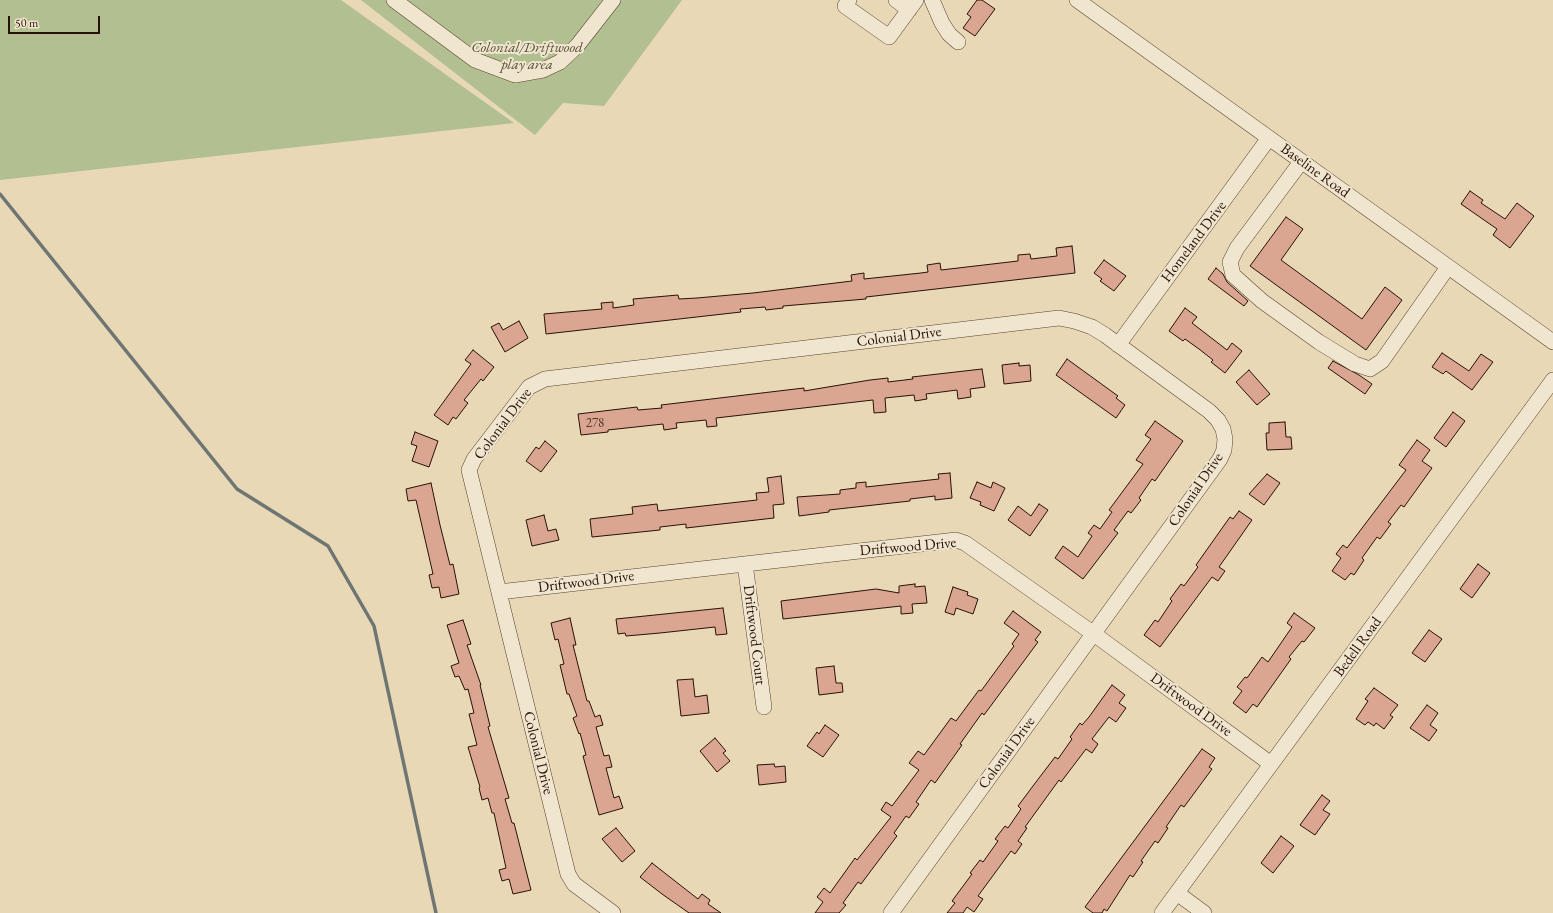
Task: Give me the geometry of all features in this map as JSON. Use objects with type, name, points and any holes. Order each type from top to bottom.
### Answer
[{"type":"street","points":[[394,0],[475,60],[515,75],[543,70],[560,62],[577,46],[613,0]]},
{"type":"street","points":[[849,0],[845,6],[889,37],[913,5],[896,0]]},
{"type":"street","points":[[932,0],[942,23],[949,34],[958,42]]},
{"type":"street","name":"Baseline Road","points":[[1077,0],[1553,342]]},
{"type":"street","name":"Homeland Drive","points":[[1118,345],[1269,138]]},
{"type":"street","points":[[1301,162],[1237,248],[1230,262],[1233,275],[1262,301],[1319,342],[1355,364],[1370,369],[1382,361],[1448,267]]},
{"type":"street","name":"Colonial Drive","points":[[613,913],[574,884],[568,874],[469,470],[479,453],[529,387],[536,382],[545,379],[1059,318],[1074,321],[1092,327],[1209,411],[1218,420],[1225,439],[1220,459],[891,913]]},
{"type":"street","name":"Bedell Road","points":[[1162,913],[1553,380]]},
{"type":"street","name":"Driftwood Drive","points":[[499,592],[956,540],[964,543],[1094,634],[1271,764]]},
{"type":"street","name":"Driftwood Court","points":[[745,564],[764,706]]},
{"type":"street","points":[[1177,893],[1204,913]]},
{"type":"green space","points":[[0,0],[341,0],[514,123],[0,180]]},
{"type":"green space","name":"Colonial/Driftwood play area","points":[[361,0],[682,0],[604,106],[563,103],[535,135]]},
{"type":"building","points":[[977,0],[982,0],[995,9],[975,36],[963,28],[971,17],[967,14]]},
{"type":"building","points":[[1470,191],[1483,200],[1481,203],[1505,219],[1517,203],[1534,216],[1510,248],[1493,235],[1497,229],[1461,204]]},
{"type":"building","points":[[1286,217],[1303,229],[1281,260],[1362,319],[1385,287],[1402,300],[1366,350],[1250,266]]},
{"type":"building","points":[[1072,246],[1075,273],[866,297],[866,299],[783,306],[783,308],[766,310],[765,307],[740,309],[741,312],[546,334],[544,314],[602,309],[601,303],[613,302],[613,308],[634,305],[633,299],[678,295],[679,299],[753,293],[852,281],[851,275],[864,273],[864,279],[921,273],[928,272],[927,265],[940,263],[941,270],[1018,261],[1018,255],[1030,254],[1031,259],[1057,256],[1056,248]]},
{"type":"building","points":[[1104,260],[1126,276],[1114,291],[1100,281],[1102,279],[1094,273]]},
{"type":"building","points":[[1216,268],[1223,274],[1227,282],[1248,301],[1244,306],[1208,279]]},
{"type":"building","points":[[1185,308],[1197,317],[1192,323],[1227,350],[1232,343],[1242,351],[1225,373],[1211,362],[1213,360],[1199,349],[1185,339],[1183,341],[1169,331]]},
{"type":"building","points":[[519,321],[528,338],[505,352],[491,327],[499,323],[503,330]]},
{"type":"building","points":[[473,350],[494,367],[483,381],[481,379],[464,400],[468,403],[456,419],[453,417],[448,425],[434,415],[471,364],[465,360]]},
{"type":"building","points":[[1442,353],[1469,371],[1481,354],[1493,362],[1472,390],[1446,371],[1443,374],[1432,367]]},
{"type":"building","points":[[1067,359],[1118,396],[1116,398],[1125,405],[1116,418],[1056,375]]},
{"type":"building","points":[[1333,361],[1372,384],[1365,394],[1328,368]]},
{"type":"building","points":[[1019,363],[1019,366],[1030,365],[1031,381],[1004,384],[1002,365]]},
{"type":"building","points":[[982,369],[985,387],[970,389],[971,397],[958,399],[957,390],[926,394],[927,399],[915,401],[914,395],[885,398],[886,412],[874,413],[873,400],[716,418],[717,426],[707,427],[706,420],[676,423],[677,428],[664,430],[663,424],[608,430],[608,432],[581,435],[578,414],[637,407],[638,410],[662,408],[661,405],[804,388],[804,391],[888,378],[888,382],[913,379],[912,377]]},
{"type":"building","points":[[1249,370],[1270,394],[1257,405],[1236,382]]},
{"type":"building","points":[[1453,412],[1465,421],[1446,447],[1434,438]]},
{"type":"building","points":[[1155,421],[1183,441],[1155,481],[1152,479],[1139,498],[1141,500],[1131,513],[1128,511],[1114,530],[1118,533],[1083,579],[1055,558],[1063,546],[1078,557],[1092,536],[1088,533],[1094,525],[1100,529],[1112,512],[1109,510],[1143,464],[1136,460],[1151,439],[1145,435]]},
{"type":"building","points":[[1285,422],[1286,437],[1291,437],[1292,449],[1267,450],[1266,433],[1269,433],[1269,423]]},
{"type":"building","points":[[415,432],[438,441],[429,467],[412,461],[417,446],[411,444]]},
{"type":"building","points":[[1417,440],[1430,450],[1422,461],[1432,468],[1404,507],[1401,505],[1388,522],[1391,524],[1380,539],[1377,537],[1362,558],[1364,560],[1354,575],[1351,573],[1345,580],[1332,571],[1341,558],[1336,554],[1343,545],[1347,548],[1406,470],[1399,465]]},
{"type":"building","points":[[545,441],[557,451],[541,472],[526,461],[536,447],[539,449]]},
{"type":"building","points":[[950,473],[952,498],[935,500],[935,496],[910,499],[910,501],[829,510],[829,512],[799,516],[797,497],[840,494],[840,490],[856,488],[856,483],[866,482],[866,487],[939,479],[938,474]]},
{"type":"building","points":[[1267,474],[1280,483],[1264,505],[1249,494]]},
{"type":"building","points":[[781,476],[784,504],[773,505],[774,518],[686,528],[686,524],[660,527],[660,530],[592,537],[590,519],[633,514],[632,507],[657,504],[658,511],[757,500],[756,493],[769,492],[767,478]]},
{"type":"building","points":[[977,482],[991,488],[993,482],[1005,488],[994,511],[980,505],[981,502],[970,498]]},
{"type":"building","points":[[431,483],[450,565],[453,564],[459,594],[441,598],[439,587],[432,588],[429,575],[433,574],[416,500],[408,501],[406,489]]},
{"type":"building","points":[[1039,504],[1048,510],[1030,536],[1008,520],[1018,506],[1031,516]]},
{"type":"building","points":[[1239,511],[1252,520],[1219,567],[1225,571],[1218,581],[1212,577],[1160,647],[1144,635],[1155,620],[1158,622],[1172,601],[1170,599],[1181,584],[1184,586],[1198,567],[1196,565],[1230,517],[1233,519]]},
{"type":"building","points":[[544,515],[548,531],[556,529],[559,540],[532,546],[526,520]]},
{"type":"building","points":[[1478,564],[1490,573],[1472,598],[1460,589]]},
{"type":"building","points":[[915,584],[915,587],[925,586],[927,603],[912,604],[913,613],[901,614],[901,606],[783,619],[781,601],[876,589],[899,593],[899,586]]},
{"type":"building","points":[[953,587],[968,592],[967,595],[978,599],[973,614],[956,608],[954,615],[945,612]]},
{"type":"building","points":[[723,608],[727,634],[716,635],[715,627],[626,636],[625,633],[618,634],[616,619]]},
{"type":"building","points":[[1013,611],[1041,632],[1035,640],[1038,642],[984,715],[982,713],[960,744],[962,745],[935,783],[931,780],[916,802],[919,804],[909,818],[906,816],[894,833],[897,836],[861,884],[858,882],[843,903],[846,905],[839,913],[815,913],[823,902],[817,897],[824,888],[830,893],[855,858],[857,860],[891,817],[881,810],[886,802],[892,806],[919,770],[909,763],[918,751],[924,755],[951,718],[956,721],[979,690],[981,691],[1014,646],[1012,644],[1019,634],[1004,623]]},
{"type":"building","points":[[1294,613],[1315,628],[1289,657],[1291,659],[1257,707],[1253,704],[1246,713],[1233,703],[1242,691],[1237,687],[1245,677],[1247,678],[1262,657],[1268,662],[1292,627],[1287,623]]},
{"type":"building","points":[[570,618],[576,645],[573,645],[587,701],[589,701],[595,717],[600,715],[603,725],[596,727],[604,756],[609,755],[612,767],[606,768],[614,798],[619,796],[623,808],[599,815],[583,756],[586,755],[580,733],[579,734],[573,718],[577,716],[569,694],[567,694],[560,665],[564,664],[558,639],[555,640],[551,623]]},
{"type":"building","points":[[463,620],[471,644],[467,645],[481,685],[490,726],[488,727],[509,798],[505,799],[512,823],[514,823],[531,890],[513,894],[509,879],[502,881],[499,870],[506,868],[494,813],[492,813],[488,798],[482,800],[480,787],[468,747],[477,745],[469,714],[474,713],[468,689],[465,690],[459,676],[455,677],[451,666],[459,663],[447,625]]},
{"type":"building","points":[[1429,630],[1442,639],[1425,662],[1412,653]]},
{"type":"building","points":[[834,666],[836,683],[842,683],[843,692],[819,695],[816,668]]},
{"type":"building","points":[[693,679],[695,697],[707,695],[709,713],[681,716],[677,680]]},
{"type":"building","points":[[1112,685],[1125,695],[1119,703],[1126,708],[1116,722],[1109,717],[1092,739],[1098,744],[1092,753],[1086,749],[1061,782],[1059,780],[1025,827],[1027,828],[1018,841],[1022,844],[1015,854],[1011,851],[978,896],[983,899],[974,912],[967,907],[963,913],[947,913],[955,903],[952,901],[972,874],[970,873],[980,860],[983,862],[998,841],[995,839],[1005,826],[1008,828],[1021,809],[1018,806],[1055,757],[1058,759],[1072,739],[1070,737],[1080,723],[1082,725],[1089,717]]},
{"type":"building","points":[[1374,688],[1398,705],[1390,715],[1393,717],[1384,729],[1376,723],[1374,726],[1368,722],[1365,725],[1356,719],[1368,701],[1365,699]]},
{"type":"building","points":[[1427,705],[1438,713],[1430,725],[1437,730],[1429,741],[1410,728]]},
{"type":"building","points":[[825,725],[839,735],[823,757],[807,746],[817,732],[819,734]]},
{"type":"building","points":[[715,738],[726,751],[723,753],[730,761],[717,772],[700,751]]},
{"type":"building","points":[[1202,749],[1215,758],[1209,767],[1212,769],[1184,807],[1181,805],[1166,827],[1168,828],[1158,843],[1155,841],[1141,861],[1143,862],[1133,877],[1130,875],[1107,911],[1104,909],[1102,913],[1093,913],[1085,907]]},
{"type":"building","points":[[774,764],[775,767],[785,766],[786,782],[759,785],[757,765]]},
{"type":"building","points":[[1322,795],[1330,801],[1323,810],[1330,814],[1315,835],[1300,825]]},
{"type":"building","points":[[616,828],[635,851],[622,862],[602,839]]},
{"type":"building","points":[[1281,836],[1294,846],[1273,873],[1261,863]]},
{"type":"building","points":[[652,863],[698,899],[702,894],[710,900],[708,904],[721,913],[689,913],[662,894],[640,877]]},
{"type":"waterway","points":[[0,194],[237,489],[328,546],[374,626],[436,913]]}]
